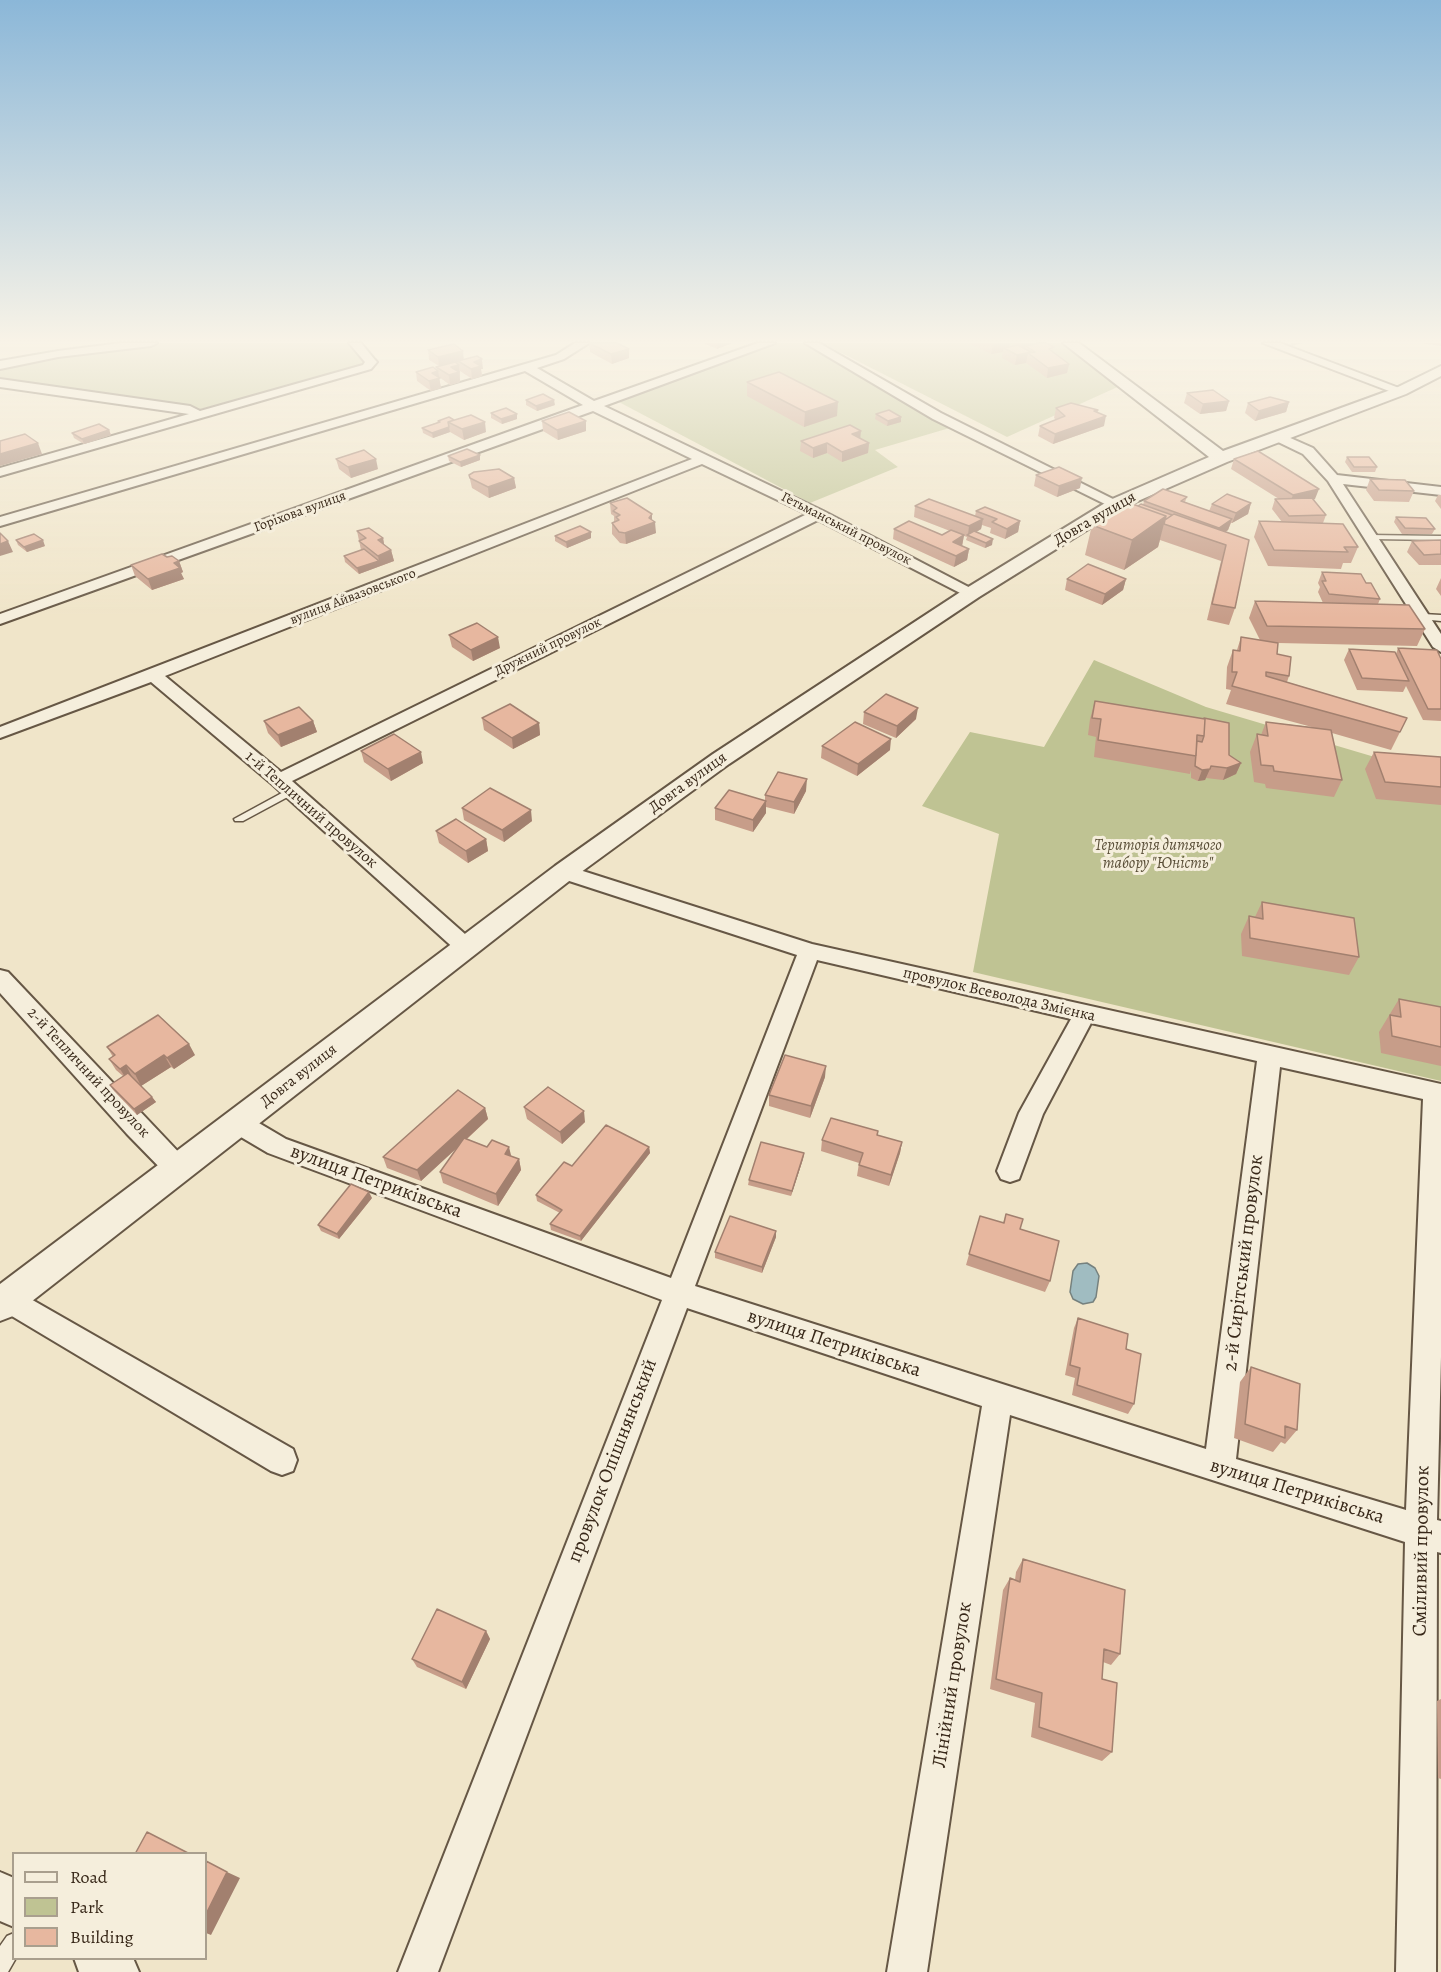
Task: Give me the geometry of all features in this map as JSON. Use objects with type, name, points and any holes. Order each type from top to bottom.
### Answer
[{"type":"street","points":[[0,472],[129,435]]},
{"type":"street","points":[[0,522],[296,435]]},
{"type":"street","name":"Горіхова вулиця","points":[[0,619],[516,435]]},
{"type":"street","name":"Гетьманський провулок","points":[[655,435],[818,514],[972,593]]},
{"type":"street","points":[[976,435],[1116,504]]},
{"type":"street","points":[[1191,435],[1221,458]]},
{"type":"street","name":"Довга вулиця","points":[[4,1302],[564,872],[721,759],[972,593],[1116,504],[1221,458],[1284,435]]},
{"type":"street","points":[[1279,437],[1308,451],[1333,479],[1441,647]]},
{"type":"street","name":"вулиця Айвазовського","points":[[0,733],[705,458]]},
{"type":"street","points":[[1333,479],[1441,491]]},
{"type":"street","name":"Дружний провулок","points":[[285,785],[818,514]]},
{"type":"street","name":"1-й Тепличний провулок","points":[[153,675],[285,785],[466,947]]},
{"type":"street","name":"провулок Всеволода Змієнка","points":[[564,872],[810,951],[1438,1094]]},
{"type":"street","name":"провулок Опішнянський","points":[[418,1972],[810,951]]},
{"type":"street","name":"2-й Тепличний провулок","points":[[0,978],[136,1127],[177,1168]]},
{"type":"street","points":[[1010,1171],[1031,1113],[1084,1015]]},
{"type":"street","name":"2-й Сирітський провулок","points":[[1220,1469],[1269,1057]]},
{"type":"street","name":"Сміливий провулок","points":[[1416,1972],[1431,1534],[1438,1094]]},
{"type":"street","name":"вулиця Петриківська","points":[[238,1123],[277,1146],[678,1293],[1220,1469],[1431,1534]]},
{"type":"street","points":[[4,1302],[282,1460]]},
{"type":"street","name":"Лінійний провулок","points":[[907,1972],[998,1397]]},
{"type":"street","points":[[0,1891],[12,1906]]},
{"type":"street","points":[[95,1960],[119,1972]]},
{"type":"lane","points":[[1372,537],[1441,538]]},
{"type":"lane","points":[[1423,617],[1441,618]]},
{"type":"lane","points":[[239,819],[285,785]]},
{"type":"lane","points":[[0,1965],[12,1946]]},
{"type":"green space","points":[[681,435],[926,435],[875,450],[898,467],[810,503]]},
{"type":"green space","name":"Територія дитячого табору \"Юність\"","points":[[1094,660],[1206,707],[1378,758],[1441,764],[1441,1081],[973,972],[999,834],[922,806],[970,732],[1044,747]]},
{"type":"water","points":[[1087,1263],[1095,1268],[1099,1276],[1096,1297],[1093,1302],[1083,1304],[1073,1299],[1070,1292],[1073,1271],[1078,1264]]},
{"type":"building","points":[[26,435],[38,443],[0,454],[0,441]]},
{"type":"building","points":[[75,435],[94,435],[82,439]]},
{"type":"building","points":[[819,435],[854,435],[869,443],[842,452],[827,443],[813,448],[801,441]]},
{"type":"building","points":[[467,449],[480,455],[460,462],[448,456]]},
{"type":"building","points":[[364,450],[376,459],[348,467],[336,459]]},
{"type":"building","points":[[1258,451],[1319,489],[1293,495],[1234,459]]},
{"type":"building","points":[[1347,457],[1369,457],[1377,467],[1354,467]]},
{"type":"building","points":[[1059,467],[1082,478],[1059,486],[1036,475]]},
{"type":"building","points":[[499,469],[514,478],[488,487],[470,478],[469,475],[474,472]]},
{"type":"building","points":[[1370,479],[1405,480],[1414,491],[1379,490]]},
{"type":"building","points":[[1163,489],[1187,497],[1181,501],[1232,519],[1219,528],[1144,501]]},
{"type":"building","points":[[1227,494],[1251,503],[1236,513],[1212,504]]},
{"type":"building","points":[[627,498],[652,514],[649,518],[655,522],[625,533],[619,532],[612,523],[619,520],[616,517],[620,515],[613,511],[617,508],[610,503]]},
{"type":"building","points":[[1312,498],[1326,515],[1289,516],[1275,499]]},
{"type":"building","points":[[929,499],[983,519],[969,526],[915,506]]},
{"type":"building","points":[[1127,502],[1166,516],[1132,540],[1092,525]]},
{"type":"building","points":[[1141,504],[1172,515],[1165,520],[1166,516],[1138,506]]},
{"type":"building","points":[[985,507],[1020,521],[1007,529],[992,522],[997,519],[976,511]]},
{"type":"building","points":[[1174,514],[1249,540],[1235,608],[1212,604],[1226,545],[1164,524],[1165,520]]},
{"type":"building","points":[[1396,517],[1426,518],[1435,529],[1405,528]]},
{"type":"building","points":[[909,521],[942,535],[951,530],[964,535],[953,542],[969,549],[956,556],[894,529]]},
{"type":"building","points":[[1259,521],[1343,524],[1358,547],[1344,547],[1348,552],[1274,550]]},
{"type":"building","points":[[580,526],[591,532],[566,542],[555,536]]},
{"type":"building","points":[[369,528],[383,538],[378,540],[391,550],[378,556],[359,541],[366,538],[357,531]]},
{"type":"building","points":[[974,531],[993,539],[986,543],[967,535]]},
{"type":"building","points":[[0,533],[8,541],[0,544]]},
{"type":"building","points":[[34,534],[43,540],[24,547],[16,540]]},
{"type":"building","points":[[1441,540],[1441,554],[1424,555],[1412,541]]},
{"type":"building","points":[[364,549],[379,561],[357,568],[344,556]]},
{"type":"building","points":[[162,554],[167,557],[172,556],[179,561],[174,563],[180,568],[148,579],[131,565]]},
{"type":"building","points":[[1088,564],[1126,579],[1105,594],[1067,579]]},
{"type":"building","points":[[1322,572],[1361,574],[1366,583],[1371,583],[1380,599],[1329,594],[1322,581],[1326,581]]},
{"type":"building","points":[[1255,601],[1409,605],[1425,629],[1267,626]]},
{"type":"building","points":[[477,623],[498,637],[471,650],[449,635]]},
{"type":"building","points":[[1241,637],[1278,643],[1277,654],[1291,657],[1289,676],[1266,672],[1266,676],[1407,718],[1400,732],[1232,686],[1237,672],[1232,672],[1233,650],[1240,651]]},
{"type":"building","points":[[1398,648],[1437,650],[1441,659],[1441,709],[1428,709]]},
{"type":"building","points":[[1349,649],[1395,652],[1409,681],[1362,678]]},
{"type":"building","points":[[886,694],[918,708],[897,726],[864,712]]},
{"type":"building","points":[[1095,701],[1205,719],[1204,736],[1197,735],[1196,756],[1098,740],[1101,719],[1092,718]]},
{"type":"building","points":[[510,704],[539,723],[512,738],[482,718]]},
{"type":"building","points":[[299,707],[313,721],[278,735],[264,721]]},
{"type":"building","points":[[1204,718],[1229,723],[1229,755],[1241,763],[1227,768],[1211,766],[1210,769],[1202,770],[1195,766],[1197,741],[1202,742],[1204,736]]},
{"type":"building","points":[[855,722],[891,739],[858,764],[822,746]]},
{"type":"building","points":[[1266,722],[1331,730],[1342,780],[1274,771],[1273,766],[1261,765],[1257,734],[1268,736]]},
{"type":"building","points":[[394,734],[421,752],[388,769],[361,751]]},
{"type":"building","points":[[1374,752],[1441,757],[1441,787],[1385,782]]},
{"type":"building","points":[[778,772],[807,779],[794,802],[765,795]]},
{"type":"building","points":[[490,788],[531,810],[502,830],[462,808]]},
{"type":"building","points":[[729,790],[766,801],[753,820],[715,808]]},
{"type":"building","points":[[456,819],[486,839],[466,851],[436,831]]},
{"type":"building","points":[[1262,902],[1354,918],[1359,957],[1250,938],[1249,916],[1263,919]]},
{"type":"building","points":[[1399,999],[1441,1007],[1441,1047],[1392,1036],[1390,1015],[1401,1017]]},
{"type":"building","points":[[158,1015],[189,1044],[167,1058],[164,1055],[135,1074],[126,1065],[120,1069],[109,1059],[115,1055],[107,1047]]},
{"type":"building","points":[[785,1055],[826,1066],[811,1106],[769,1095]]},
{"type":"building","points":[[128,1073],[152,1097],[134,1109],[110,1085]]},
{"type":"building","points":[[548,1087],[584,1111],[560,1132],[524,1107]]},
{"type":"building","points":[[458,1090],[485,1108],[417,1170],[383,1157]]},
{"type":"building","points":[[831,1118],[878,1131],[877,1135],[902,1142],[891,1175],[859,1165],[863,1153],[822,1140]]},
{"type":"building","points":[[606,1125],[649,1147],[580,1236],[550,1224],[562,1210],[536,1195],[564,1162],[572,1166]]},
{"type":"building","points":[[464,1138],[487,1147],[492,1140],[509,1147],[505,1154],[519,1159],[496,1194],[440,1172]]},
{"type":"building","points":[[761,1142],[804,1153],[792,1191],[749,1180]]},
{"type":"building","points":[[351,1184],[369,1192],[337,1234],[318,1225]]},
{"type":"building","points":[[1006,1214],[1023,1219],[1020,1229],[1059,1241],[1050,1281],[969,1254],[980,1216],[1004,1223]]},
{"type":"building","points":[[730,1216],[776,1231],[762,1267],[715,1252]]},
{"type":"building","points":[[1078,1318],[1128,1334],[1126,1349],[1141,1354],[1134,1404],[1077,1385],[1080,1368],[1070,1365]]},
{"type":"building","points":[[1251,1367],[1300,1384],[1297,1430],[1285,1426],[1285,1438],[1245,1424]]},
{"type":"building","points":[[1023,1559],[1125,1590],[1120,1654],[1104,1649],[1102,1679],[1117,1683],[1112,1752],[1039,1727],[1042,1693],[996,1679],[1010,1578],[1020,1582]]},
{"type":"building","points":[[437,1609],[486,1631],[462,1682],[412,1659]]},
{"type":"building","points":[[147,1832],[186,1852],[136,1852]]},
{"type":"building","points":[[207,1862],[227,1872],[207,1912]]}]
